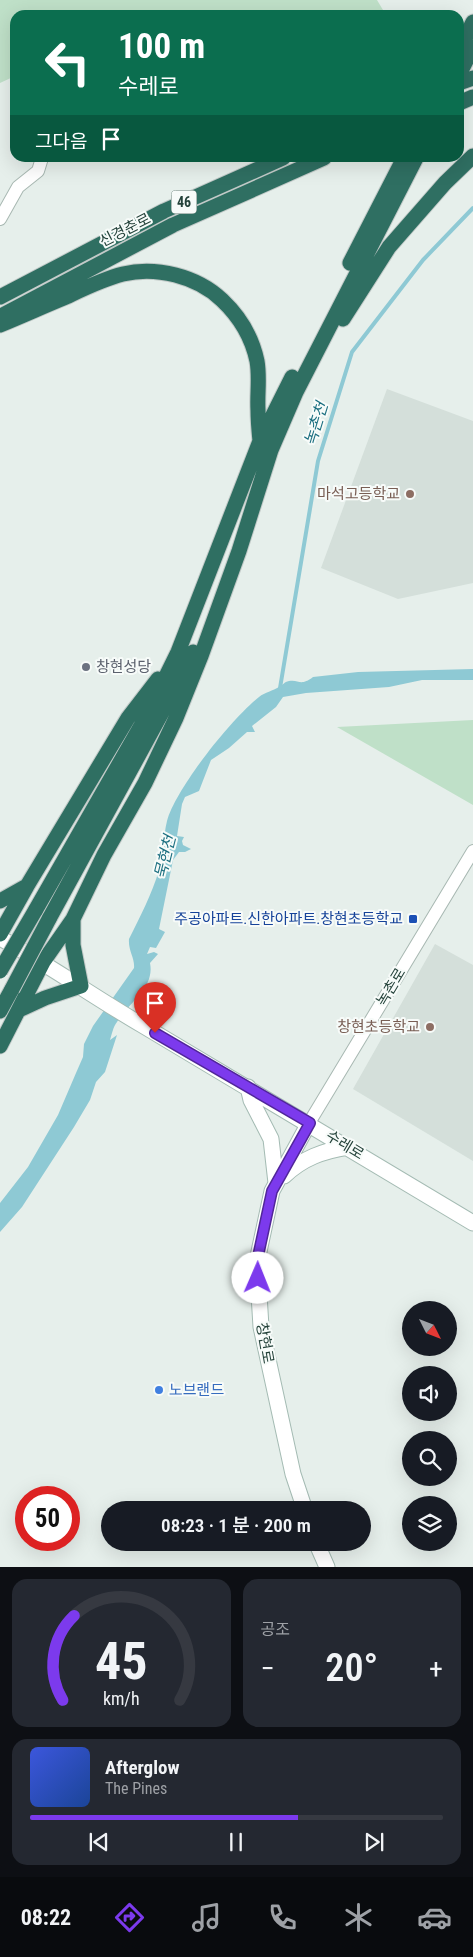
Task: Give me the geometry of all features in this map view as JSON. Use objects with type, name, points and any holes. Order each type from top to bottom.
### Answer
[{"type":"highway","points":[[464,40],[473,22]]},
{"type":"highway","points":[[464,65],[473,47]]},
{"type":"highway","points":[[296,392],[389,247],[439,190],[473,156]]},
{"type":"highway","name":"신경춘로","points":[[0,297],[164,211],[274,162]]},
{"type":"highway","name":"신경춘로","points":[[0,317],[173,225],[315,162]]},
{"type":"highway","points":[[0,971],[146,717],[178,652],[260,441],[402,162]]},
{"type":"highway","points":[[0,1046],[43,962],[73,919],[104,855],[145,783],[176,718],[201,656],[239,551],[272,450],[296,392],[414,162]]},
{"type":"highway","points":[[0,325],[104,280],[124,274],[144,271],[168,273],[191,280],[213,292],[230,307],[243,324],[252,343],[257,362],[259,384],[260,441]]},
{"type":"highway","points":[[0,1011],[178,684],[239,551]]},
{"type":"highway","points":[[0,936],[27,886],[128,718],[178,652]]},
{"type":"highway","points":[[0,901],[27,886]]},
{"type":"highway","points":[[19,1010],[45,998],[81,986],[73,945],[73,919]]},
{"type":"main road","points":[[0,936],[81,986]]},
{"type":"main road","name":"수레로","points":[[81,986],[139,1024],[310,1123],[473,1223]]},
{"type":"main road","points":[[248,1087],[251,1100],[271,1140],[276,1184]]},
{"type":"main road","name":"창현로","points":[[302,1501],[293,1474],[261,1327],[257,1261],[272,1191],[310,1123]]},
{"type":"main road","points":[[276,1184],[293,1168],[315,1154],[348,1147]]},
{"type":"main road","points":[[320,1551],[327,1567]]},
{"type":"street","points":[[0,219],[18,186],[38,171],[41,162]]},
{"type":"street","name":"녹촌로","points":[[310,1123],[473,850]]},
{"type":"shaded area","name":"마석고등학교","points":[[387,389],[473,421],[473,583],[398,599],[321,568]]},
{"type":"shaded area","name":"창현초등학교","points":[[435,944],[473,965],[473,1161],[353,1089]]},
{"type":"green space","points":[[0,0],[377,0],[383,10],[10,10],[10,78],[0,83]]},
{"type":"green space","points":[[473,720],[473,805],[337,727]]},
{"type":"water","name":"묵현천","points":[[473,669],[473,680],[422,680],[389,687],[306,693],[283,697],[276,707],[252,726],[255,732],[247,732],[229,748],[211,760],[199,791],[185,797],[182,804],[177,836],[184,837],[183,845],[191,849],[179,852],[173,860],[159,929],[165,932],[156,948],[150,947],[147,954],[154,952],[158,954],[150,963],[151,972],[149,980],[114,1026],[110,1040],[117,1035],[105,1072],[96,1082],[90,1100],[22,1207],[0,1232],[0,1203],[28,1167],[58,1115],[83,1057],[84,1044],[93,1026],[134,968],[129,939],[146,905],[159,870],[167,821],[172,807],[206,754],[220,737],[259,697],[289,681],[305,682],[313,677],[358,672]]},
{"type":"waterway","name":"녹촌천","points":[[280,688],[318,461],[352,352],[423,260],[473,208]]},
{"type":"place","name":"마석고등학교","points":[[410,494]]},
{"type":"place","name":"창현성당","points":[[86,667]]},
{"type":"place","name":"주공아파트.신한아파트.창현초등학교","points":[[413,919]]},
{"type":"place","name":"창현초등학교","points":[[430,1027]]},
{"type":"place","name":"노브랜드","points":[[159,1390]]},
{"type":"route","points":[[155,1033],[310,1123],[272,1191],[257,1261],[258,1278]]}]
